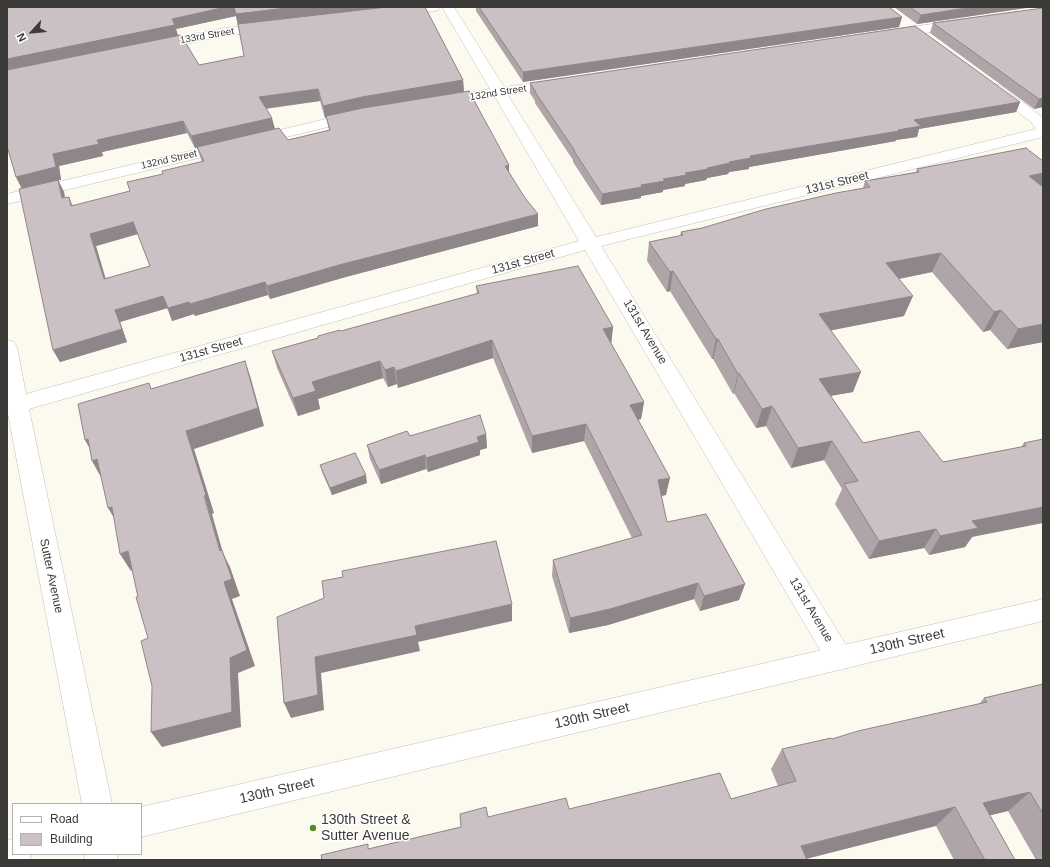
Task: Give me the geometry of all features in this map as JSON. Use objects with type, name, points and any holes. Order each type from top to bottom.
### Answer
[{"type":"street","points":[[386,13],[434,7]]},
{"type":"street","name":"131st Avenue","points":[[448,7],[840,658]]},
{"type":"street","points":[[901,20],[933,43]]},
{"type":"street","points":[[880,36],[972,22]]},
{"type":"street","name":"133rd Street","points":[[146,48],[224,32],[278,26]]},
{"type":"street","points":[[981,78],[1036,119],[1043,128]]},
{"type":"street","name":"132nd Street","points":[[432,103],[577,81]]},
{"type":"street","name":"132nd Street","points":[[7,199],[372,113]]},
{"type":"street","name":"131st Street","points":[[12,406],[591,243],[1043,132]]},
{"type":"street","name":"Sutter Avenue","points":[[7,347],[12,406],[97,803]]},
{"type":"street","name":"130th Street","points":[[142,822],[1043,610]]},
{"type":"building","points":[[7,7],[226,7],[172,19],[175,25],[7,59]]},
{"type":"building","points":[[234,7],[295,7],[236,14]]},
{"type":"building","points":[[387,7],[425,7],[463,80],[362,97],[323,106],[318,89],[259,97],[272,118],[191,136],[183,121],[97,140],[99,144],[53,154],[56,167],[16,177],[7,146],[7,70],[181,35],[199,65],[244,56],[238,24]]},
{"type":"building","points":[[479,7],[889,7],[902,17],[523,72]]},
{"type":"building","points":[[910,7],[973,7],[921,15]]},
{"type":"building","points":[[1043,8],[1043,98],[1039,99],[933,23]]},
{"type":"building","points":[[915,26],[1020,102],[914,120],[921,126],[898,130],[899,131],[750,156],[751,158],[685,173],[687,175],[663,179],[665,181],[641,185],[642,187],[602,194],[530,83]]},
{"type":"building","points":[[469,91],[509,165],[505,166],[525,198],[538,214],[339,265],[267,286],[265,282],[190,304],[189,302],[168,308],[163,296],[115,310],[122,329],[53,350],[19,189],[58,180],[62,198],[69,197],[71,206],[130,191],[127,182],[163,174],[162,171],[204,161],[197,147],[279,128],[288,140],[330,130],[326,116],[363,108]],"holes":[[[133,222],[150,266],[104,279],[90,234]]]},
{"type":"building","points":[[1026,148],[1043,161],[1043,173],[1029,176],[1043,187],[1043,324],[1018,329],[1001,310],[994,312],[941,253],[886,263],[913,296],[819,314],[861,372],[819,379],[863,443],[919,431],[943,462],[1026,446],[1024,443],[1043,439],[1043,507],[972,521],[978,528],[940,536],[936,529],[879,541],[844,484],[858,481],[832,441],[798,448],[772,406],[762,409],[673,271],[670,272],[649,242],[683,235],[681,232],[702,228],[766,209],[870,187],[865,181],[919,172],[917,169]]},
{"type":"building","points":[[578,266],[613,327],[603,329],[644,402],[630,405],[670,478],[658,480],[667,522],[706,514],[745,584],[704,596],[698,583],[610,609],[570,618],[553,560],[642,535],[586,424],[532,436],[492,340],[396,371],[394,367],[385,370],[380,361],[312,382],[316,391],[293,398],[272,351],[318,338],[318,336],[479,293],[476,286]]},
{"type":"building","points":[[245,361],[258,408],[186,431],[206,495],[204,496],[220,551],[222,550],[232,579],[224,582],[247,650],[230,658],[232,712],[151,732],[152,686],[141,641],[148,638],[136,597],[138,597],[128,551],[120,554],[112,507],[108,508],[97,459],[92,461],[88,439],[85,440],[78,404],[149,383],[151,389]]},
{"type":"building","points":[[480,415],[486,434],[477,437],[479,442],[426,458],[425,455],[379,470],[367,445],[407,431],[410,436]]},
{"type":"building","points":[[355,453],[366,475],[330,488],[320,465]]},
{"type":"building","points":[[496,541],[512,604],[415,626],[417,635],[315,657],[318,695],[284,703],[277,617],[324,598],[322,581],[343,577],[342,571]]},
{"type":"building","points":[[1043,684],[1043,814],[1030,792],[983,803],[1015,860],[985,860],[955,807],[801,846],[807,860],[322,860],[321,855],[368,844],[368,849],[461,827],[460,814],[486,807],[488,817],[566,798],[569,809],[720,773],[731,799],[796,781],[782,749],[832,739],[858,731],[987,702],[984,698]]},
{"type":"place","name":"130th Street & Sutter Avenue","points":[[313,828]]}]
